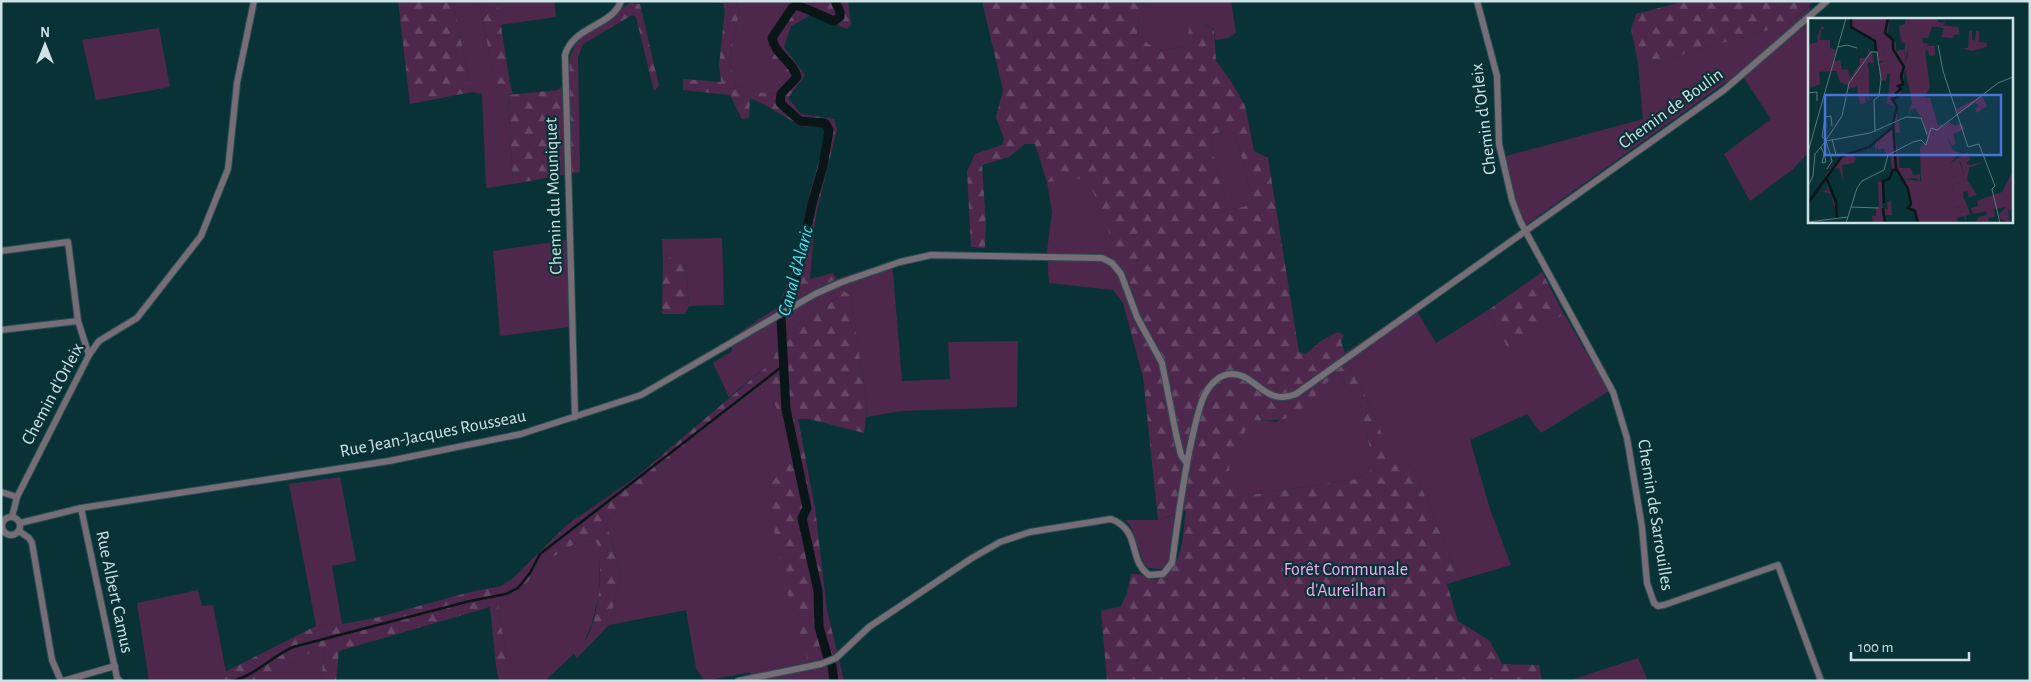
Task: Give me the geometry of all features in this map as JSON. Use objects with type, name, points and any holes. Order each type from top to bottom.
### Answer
[{"type":"street","name":"Chemin d'Orleix","points":[[12,517],[17,497],[89,355],[99,341],[136,318],[201,236],[228,169],[238,82],[254,1]]},
{"type":"street","name":"Chemin du Mouniquet","points":[[575,417],[565,55],[572,39],[614,11],[621,1]]},
{"type":"street","name":"Chemin d'Orleix","points":[[1477,1],[1497,76],[1498,144],[1505,174],[1520,221],[1527,231]]},
{"type":"street","name":"Chemin de Boulin","points":[[738,681],[821,664],[836,658],[869,627],[972,558],[1015,536],[1111,518],[1128,529],[1141,570],[1149,575],[1163,574],[1172,563],[1186,462],[1205,394],[1223,375],[1238,374],[1244,376],[1271,395],[1283,398],[1296,394],[1724,90],[1826,1]]},
{"type":"street","name":"Chemin de Sarrouilles","points":[[1527,231],[1613,392],[1627,438],[1642,528],[1647,583],[1654,603],[1658,606],[1664,606],[1778,565],[1821,681]]},
{"type":"street","points":[[1,251],[68,242],[78,321],[89,355]]},
{"type":"street","name":"Rue Jean-Jacques Rousseau","points":[[20,523],[81,508],[389,461],[521,434],[642,396],[788,310],[842,282],[900,262],[931,255],[1102,258],[1112,263],[1121,274],[1137,317],[1162,363],[1181,455],[1186,462]]},
{"type":"street","points":[[1,330],[78,321]]},
{"type":"street","points":[[1,492],[17,497]]},
{"type":"street","name":"Rue Albert Camus","points":[[81,508],[115,666],[120,681]]},
{"type":"street","points":[[12,517],[20,523],[19,531],[11,535],[3,535],[3,523],[12,517]]},
{"type":"street","points":[[19,531],[29,538],[32,543],[52,660],[62,681],[115,666]]},
{"type":"green space","points":[[398,1],[453,1],[472,92],[410,104]]},
{"type":"green space","points":[[453,1],[479,1],[496,87],[510,83],[513,94],[508,95],[513,184],[486,188],[482,94],[472,92]]},
{"type":"green space","points":[[479,1],[497,1],[510,83],[496,88]]},
{"type":"green space","points":[[497,1],[554,1],[556,17],[500,25]]},
{"type":"green space","points":[[708,1],[736,2],[739,13],[729,61],[736,85],[747,91],[776,94],[781,87],[770,52],[769,34],[788,1],[848,1],[851,25],[847,29],[811,15],[791,26],[784,47],[805,75],[788,98],[801,114],[834,119],[837,129],[815,219],[810,279],[833,273],[836,279],[779,306],[794,266],[810,192],[824,145],[824,128],[814,125],[806,127],[750,98],[749,118],[742,119],[730,95],[683,90],[683,79],[721,82],[719,65],[725,9],[723,3]]},
{"type":"green space","points":[[736,1],[788,1],[779,13],[777,72],[781,87],[776,94],[747,91],[736,85],[729,61],[739,13]]},
{"type":"green space","name":"Forêt Communale d'Aureilhan","points":[[982,1],[1151,1],[1139,15],[1137,36],[1159,51],[1186,46],[1191,17],[1214,30],[1216,61],[1231,81],[1245,106],[1254,151],[1268,158],[1299,352],[1306,354],[1322,340],[1338,332],[1344,335],[1341,342],[1345,353],[1345,363],[1359,381],[1388,448],[1414,470],[1460,580],[1447,584],[1458,621],[1490,641],[1502,664],[1539,665],[1542,681],[1107,681],[1101,611],[1121,606],[1127,593],[1131,574],[1139,574],[1156,580],[1172,568],[1180,551],[1186,510],[1158,520],[1143,377],[1123,303],[1132,292],[1088,178],[1047,182],[1035,144],[1025,144],[1009,157],[982,165],[986,225],[985,248],[971,247],[967,171],[975,154],[1002,145],[1004,139],[996,117],[1003,90]],"holes":[[[1229,131],[1236,135],[1253,202],[1251,205],[1228,210],[1210,142],[1215,133]],[[1337,372],[1361,405],[1371,455],[1371,470],[1357,479],[1250,495],[1234,486],[1229,475],[1230,457],[1252,420],[1284,419],[1294,415],[1302,410]]]},
{"type":"green space","points":[[1151,1],[1231,1],[1236,33],[1228,38],[1215,40],[1214,29],[1191,18],[1186,46],[1158,51],[1137,36],[1139,15]]},
{"type":"green space","points":[[1685,1],[1814,1],[1792,23],[1653,63],[1638,63],[1631,29],[1636,14]]},
{"type":"green space","points":[[630,3],[640,4],[659,86],[654,91],[636,17],[632,15],[583,44],[578,57],[580,172],[513,184],[508,95],[558,90],[567,82],[570,57],[578,39]]},
{"type":"green space","points":[[1809,7],[1815,18],[1808,18],[1808,153],[1792,170],[1750,201],[1724,154],[1771,119],[1744,78],[1731,88],[1726,82],[1526,225],[1514,195],[1506,156],[1643,119],[1638,63],[1653,63],[1792,23]]},
{"type":"green space","points":[[159,28],[170,87],[96,100],[82,40]]},
{"type":"green space","points":[[1229,131],[1236,135],[1253,202],[1251,205],[1228,210],[1210,142],[1215,133]]},
{"type":"green space","points":[[1088,177],[1132,292],[1123,303],[1113,290],[1049,283],[1047,251],[1052,212],[1047,182]]},
{"type":"green space","points":[[722,238],[724,305],[689,306],[686,266],[669,254],[669,260],[663,262],[662,239]]},
{"type":"green space","points":[[566,240],[569,327],[500,336],[493,251]]},
{"type":"green space","points":[[670,252],[686,267],[689,306],[685,314],[662,314],[663,262],[669,260]]},
{"type":"green space","points":[[892,261],[902,381],[950,379],[948,342],[1018,341],[1017,407],[901,411],[866,417],[867,407],[851,296],[844,291],[828,305],[783,334],[772,362],[729,397],[713,363],[732,351],[730,339],[779,306],[836,279]]},
{"type":"green space","points":[[1542,272],[1564,314],[1509,350],[1487,311]]},
{"type":"green space","points":[[844,291],[851,296],[867,407],[864,433],[809,419],[798,419],[815,508],[827,610],[844,681],[830,681],[820,668],[807,659],[786,588],[772,522],[769,487],[789,459],[789,437],[767,386],[625,499],[606,522],[621,573],[609,625],[577,658],[573,652],[582,645],[588,636],[596,610],[600,580],[597,543],[581,540],[544,562],[525,585],[500,601],[498,609],[507,657],[504,665],[496,666],[490,607],[339,651],[336,681],[321,681],[324,651],[310,653],[261,681],[207,681],[316,626],[342,624],[375,618],[470,592],[501,586],[512,579],[567,525],[636,477],[772,362],[783,334],[828,305]]},
{"type":"green space","points":[[1414,306],[1436,343],[1487,311],[1509,350],[1564,314],[1609,391],[1541,433],[1527,414],[1470,440],[1490,509],[1511,565],[1460,580],[1414,470],[1388,448],[1359,381],[1345,363],[1345,353]]},
{"type":"green space","points":[[1337,372],[1361,405],[1371,455],[1371,470],[1357,479],[1250,495],[1234,486],[1229,475],[1230,457],[1252,420],[1277,422]]},
{"type":"green space","points":[[768,385],[789,437],[789,459],[769,487],[810,662],[820,668],[830,681],[751,681],[750,672],[704,681],[696,668],[686,610],[609,625],[621,573],[606,522],[625,499]]},
{"type":"green space","points":[[340,477],[356,561],[332,566],[342,624],[316,626],[289,484]]},
{"type":"green space","points":[[1177,514],[1169,562],[1161,569],[1148,568],[1144,564],[1130,525],[1125,520],[1158,520]]},
{"type":"green space","points":[[581,540],[597,543],[600,551],[599,594],[592,623],[583,645],[545,681],[499,681],[496,666],[504,665],[507,657],[498,609],[500,601],[525,585],[544,562]]},
{"type":"green space","points":[[198,590],[202,606],[213,605],[226,672],[207,681],[149,681],[137,603]]},
{"type":"green space","points":[[324,651],[321,681],[261,681],[310,653]]},
{"type":"green space","points":[[1638,658],[1648,681],[1568,681]]},
{"type":"waterway","name":"Canal d'Alaric","points":[[834,681],[832,666],[819,627],[818,591],[802,518],[807,508],[786,409],[781,318],[782,310],[795,283],[812,204],[823,166],[829,130],[825,123],[800,121],[780,103],[781,94],[797,77],[795,71],[777,49],[772,38],[792,8],[797,5],[834,21],[840,17],[835,1]]},
{"type":"waterway","points":[[233,681],[257,670],[293,647],[470,601],[506,594],[518,588],[530,573],[540,554],[784,365]]}]
